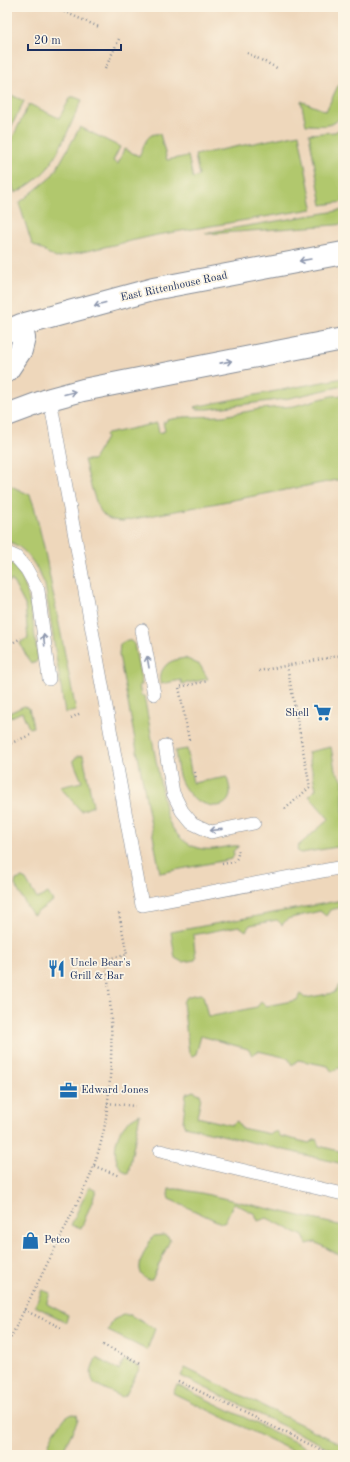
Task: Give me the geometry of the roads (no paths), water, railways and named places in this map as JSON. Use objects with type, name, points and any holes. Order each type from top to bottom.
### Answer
[{"type":"main road","name":"East Rittenhouse Road","points":[[14,328],[153,289],[343,253]]},
{"type":"main road","points":[[7,371],[21,350],[24,338],[14,328]]},
{"type":"main road","points":[[7,415],[50,399],[83,390],[343,339]]},
{"type":"lane","points":[[50,399],[142,906],[343,867]]},
{"type":"lane","points":[[7,553],[16,557],[27,570],[38,590],[49,679]]},
{"type":"lane","points":[[142,630],[154,694]]},
{"type":"lane","points":[[164,746],[172,792],[182,811],[192,823],[211,832],[254,823]]},
{"type":"lane","points":[[160,1151],[343,1194]]},
{"type":"place","name":"Shell","points":[[322,713]]},
{"type":"place","name":"Uncle Bear's Grill & Bar","points":[[57,969]]},
{"type":"place","name":"Edward Jones","points":[[68,1090]]},
{"type":"place","name":"Petco","points":[[31,1240]]}]
